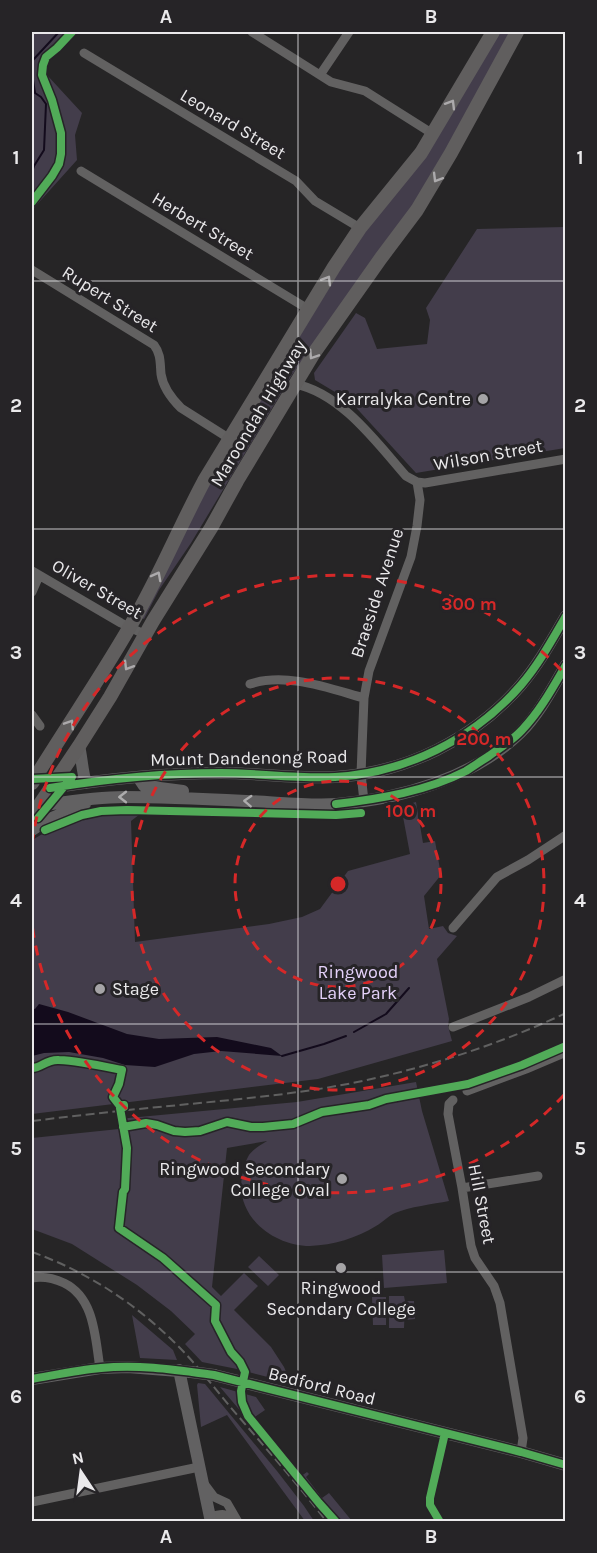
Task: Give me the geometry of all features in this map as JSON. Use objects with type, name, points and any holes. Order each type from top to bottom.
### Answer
[{"type":"highway","name":"Maroondah Highway","points":[[32,783],[129,628],[204,481],[308,309],[360,228],[421,153],[493,32]]},
{"type":"highway","name":"Maroondah Highway","points":[[34,809],[79,746],[314,353],[417,210],[517,32]]},
{"type":"highway","points":[[32,764],[49,756]]},
{"type":"highway","points":[[32,790],[50,788]]},
{"type":"main road","name":"Mount Dandenong Road","points":[[50,788],[138,777],[223,773],[336,777],[388,769],[424,756],[449,743],[476,726],[506,701],[546,652],[566,616]]},
{"type":"main road","name":"Mount Dandenong Road","points":[[34,809],[97,798],[186,795],[320,804],[364,801],[404,792],[465,771],[499,750],[520,733],[537,713],[566,665]]},
{"type":"main road","points":[[79,746],[86,783]]},
{"type":"main road","points":[[186,795],[182,786],[192,774]]},
{"type":"main road","points":[[138,777],[146,786],[186,795]]},
{"type":"main road","points":[[32,830],[47,820],[97,798]]},
{"type":"main road","name":"Bedford Road","points":[[32,1379],[100,1368],[128,1367],[214,1375],[521,1452],[566,1466]]},
{"type":"main road","points":[[185,1371],[199,1467],[210,1519]]},
{"type":"street","points":[[252,32],[331,82],[365,90],[433,134]]},
{"type":"street","points":[[320,75],[348,32]]},
{"type":"street","name":"Leonard Street","points":[[84,53],[296,181],[315,201],[360,228]]},
{"type":"street","name":"Herbert Street","points":[[81,171],[308,309]]},
{"type":"street","name":"Rupert Street","points":[[32,270],[154,345],[159,355],[164,385],[175,402],[230,439]]},
{"type":"street","points":[[295,384],[308,387],[344,409],[406,476],[417,482]]},
{"type":"street","name":"Wilson Street","points":[[417,482],[425,483],[566,459]]},
{"type":"street","name":"Braeside Avenue","points":[[364,801],[361,774],[364,698],[369,671],[411,557],[420,500],[417,482]]},
{"type":"street","points":[[32,592],[35,573]]},
{"type":"street","name":"Oliver Street","points":[[35,573],[129,628],[146,635]]},
{"type":"street","points":[[250,684],[267,680],[307,682],[364,698]]},
{"type":"street","points":[[32,715],[40,726]]},
{"type":"street","points":[[453,928],[497,876],[528,861],[566,835]]},
{"type":"street","points":[[453,1027],[529,997],[566,979]]},
{"type":"street","points":[[467,1090],[566,1052]]},
{"type":"street","name":"Hill Street","points":[[453,1100],[448,1114],[471,1246],[475,1258],[494,1286],[500,1304],[523,1438],[521,1452]]},
{"type":"street","points":[[462,1188],[538,1176]]},
{"type":"street","points":[[32,1278],[51,1277],[69,1285],[81,1295],[89,1309],[100,1368]]},
{"type":"street","points":[[440,1521],[430,1505],[430,1498],[445,1433]]},
{"type":"street","points":[[32,1502],[199,1467]]},
{"type":"street","points":[[202,1480],[214,1497],[227,1503],[237,1521]]},
{"type":"street","points":[[210,1519],[223,1513],[237,1521]]},
{"type":"green space","points":[[32,32],[79,32],[48,59],[47,75],[82,113],[75,135],[77,160],[32,210]]},
{"type":"green space","points":[[499,32],[510,32],[441,160],[412,206],[292,375],[191,543],[159,590],[144,619],[142,618],[201,498],[344,263]]},
{"type":"green space","points":[[565,227],[565,448],[416,473],[350,401],[315,380],[314,373],[356,313],[365,318],[377,349],[427,344],[430,320],[426,308],[477,229]]},
{"type":"green space","name":"Ringwood Lake Park","points":[[416,802],[423,843],[435,841],[441,875],[424,896],[429,929],[443,926],[448,933],[457,936],[437,959],[452,1041],[318,1079],[32,1114],[32,841],[34,839],[74,820],[114,812],[144,811],[131,821],[135,942],[269,924],[302,917],[320,909],[348,871],[410,854],[401,806]]},
{"type":"green space","points":[[416,1082],[422,1111],[449,1201],[395,1213],[369,1230],[353,1237],[310,1246],[296,1245],[269,1234],[249,1214],[243,1201],[241,1187],[243,1170],[249,1155],[267,1141],[227,1148],[212,1287],[221,1296],[244,1273],[258,1286],[234,1310],[271,1347],[291,1383],[202,1362],[185,1344],[195,1334],[171,1311],[137,1285],[72,1244],[32,1229],[32,1138],[119,1129],[118,1119],[297,1102]]},
{"type":"green space","points":[[444,1250],[447,1283],[384,1288],[382,1255]]},
{"type":"green space","points":[[259,1256],[279,1275],[268,1286],[248,1267]]},
{"type":"green space","points":[[389,1296],[404,1296],[405,1301],[414,1301],[415,1319],[406,1320],[405,1304],[404,1328],[389,1328]]},
{"type":"green space","points":[[372,1297],[386,1297],[386,1325],[373,1325]]},
{"type":"green space","points":[[132,1315],[173,1350],[177,1360],[140,1358]]},
{"type":"green space","points":[[198,1383],[205,1384],[277,1471],[314,1521],[305,1521],[227,1415],[201,1427]]},
{"type":"green space","points":[[220,1387],[256,1397],[265,1410],[249,1421]]},
{"type":"green space","points":[[307,1472],[309,1474],[306,1477],[322,1498],[329,1493],[352,1521],[332,1521],[297,1479]]},
{"type":"shaded area","points":[[39,1004],[127,1034],[159,1039],[217,1037],[271,1048],[282,1056],[221,1051],[194,1054],[155,1067],[125,1065],[103,1058],[69,1052],[32,1056],[32,1008],[35,1009]]},
{"type":"waterway","points":[[32,67],[33,60],[59,32]]},
{"type":"waterway","points":[[32,74],[35,93],[46,104],[44,150],[32,172]]},
{"type":"waterway","points":[[354,1032],[386,1014],[409,988]]},
{"type":"waterway","points":[[282,1056],[346,1036]]},
{"type":"railway","points":[[32,1121],[315,1090],[367,1080],[468,1052],[566,1013]]},
{"type":"railway","points":[[32,1252],[89,1278],[124,1300],[157,1326],[199,1369],[327,1522]]},
{"type":"cycle path","points":[[32,202],[52,176],[59,164],[61,154],[61,133],[42,75],[43,65],[46,57],[72,32]]},
{"type":"cycle path","points":[[50,788],[114,779],[178,774],[235,773],[335,777],[387,769],[437,750],[482,722],[521,685],[534,669],[566,616]]},
{"type":"cycle path","points":[[336,804],[403,793],[435,784],[466,771],[506,744],[522,730],[551,691],[566,665]]},
{"type":"cycle path","points":[[32,779],[72,777],[38,818]]},
{"type":"cycle path","points":[[45,830],[82,815],[101,811],[336,815],[361,813]]},
{"type":"cycle path","points":[[123,1127],[146,1123],[185,1132],[200,1131],[227,1122],[251,1127],[293,1124],[322,1112],[369,1105],[386,1099],[468,1084],[522,1065],[566,1046]]},
{"type":"cycle path","points":[[32,1068],[59,1060],[122,1070],[113,1097],[120,1106],[124,1105],[120,1108],[127,1148],[125,1189],[119,1228],[163,1258],[216,1305],[215,1321],[231,1352],[245,1372],[241,1391],[242,1402],[248,1416],[336,1522]]},
{"type":"cycle path","points":[[32,1379],[115,1367],[158,1368],[214,1375],[566,1465]]},
{"type":"cycle path","points":[[440,1522],[430,1505],[430,1498],[445,1433]]},
{"type":"place","name":"Karralyka Centre","points":[[483,399]]},
{"type":"place","name":"Stage","points":[[100,989]]},
{"type":"place","name":"Ringwood Secondary College Oval","points":[[342,1179]]},
{"type":"place","name":"Ringwood Secondary College","points":[[341,1268]]}]
